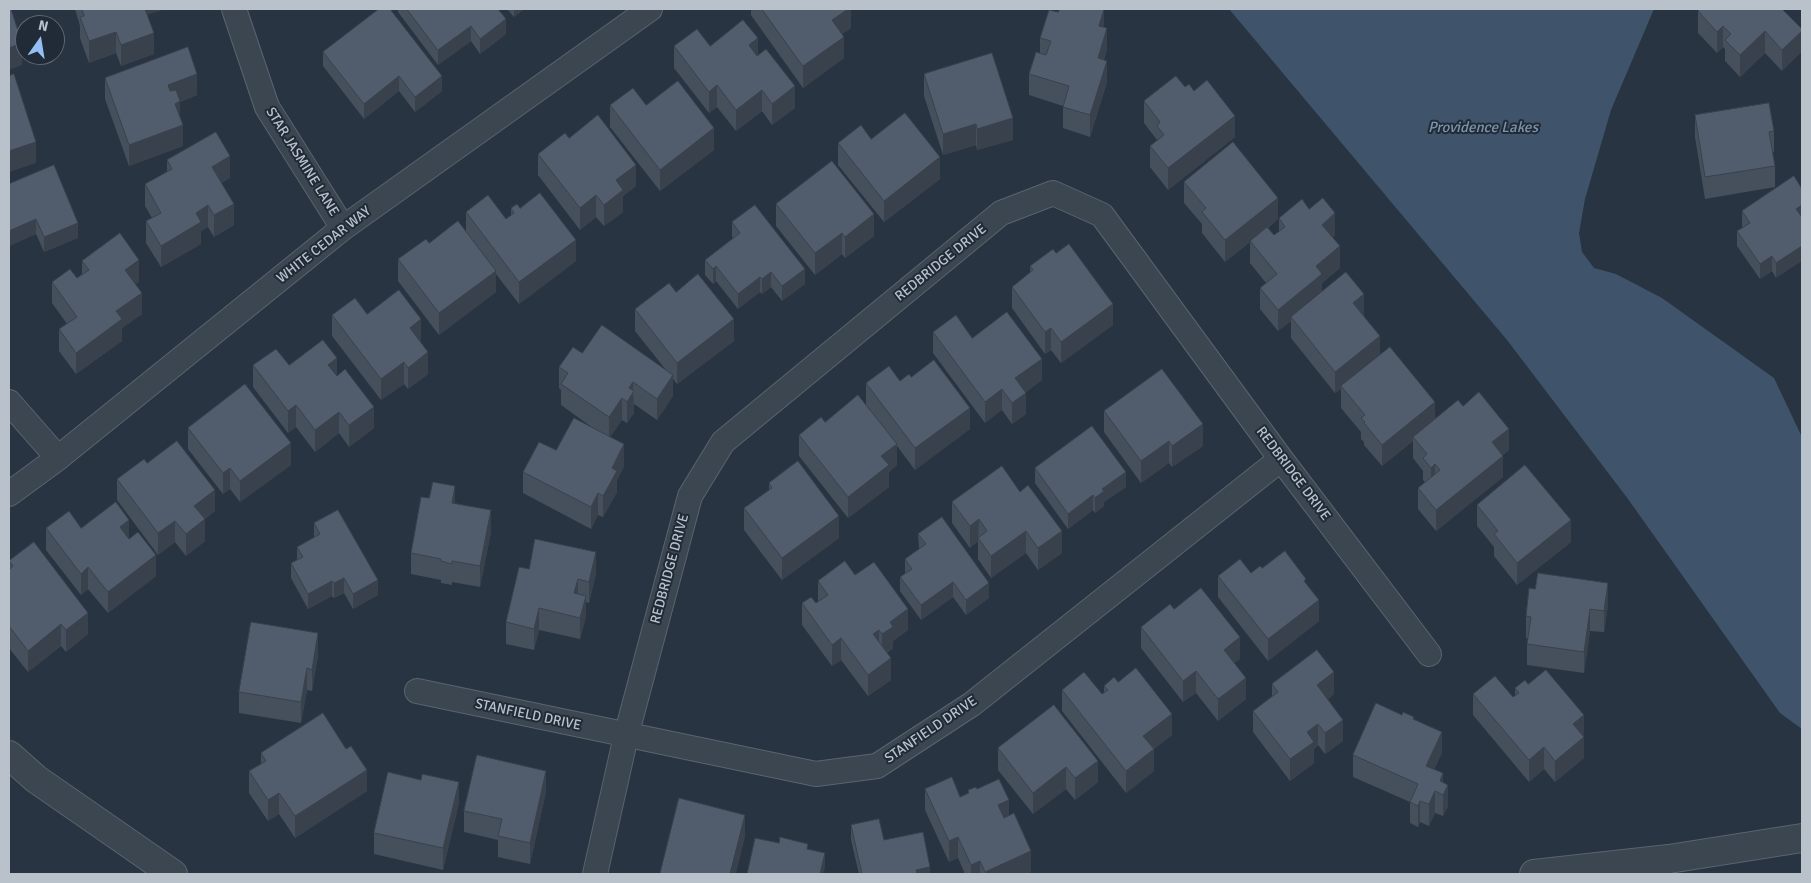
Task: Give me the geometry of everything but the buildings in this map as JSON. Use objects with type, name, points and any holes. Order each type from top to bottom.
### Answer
[{"type":"street","name":"STAR JASMINE LANE","points":[[234,9],[267,107],[343,228]]},
{"type":"street","name":"WHITE CEDAR WAY","points":[[9,494],[58,458],[343,228],[650,9]]},
{"type":"street","name":"REDBRIDGE DRIVE","points":[[595,874],[626,736],[690,496],[723,442],[1001,213],[1053,193],[1102,215],[1281,459],[1429,654]]},
{"type":"street","points":[[9,402],[58,458]]},
{"type":"street","name":"STANFIELD DRIVE","points":[[417,691],[816,774],[877,766],[972,704],[1281,459]]},
{"type":"street","points":[[9,755],[36,779],[173,874]]},
{"type":"street","points":[[1534,874],[1668,867],[1802,838]]},
{"type":"water","name":"Providence Lakes","points":[[1229,9],[1654,9],[1611,110],[1585,199],[1579,233],[1582,252],[1594,268],[1616,274],[1662,298],[1774,378],[1802,437],[1802,729],[1780,713],[1628,499],[1507,340]]}]
